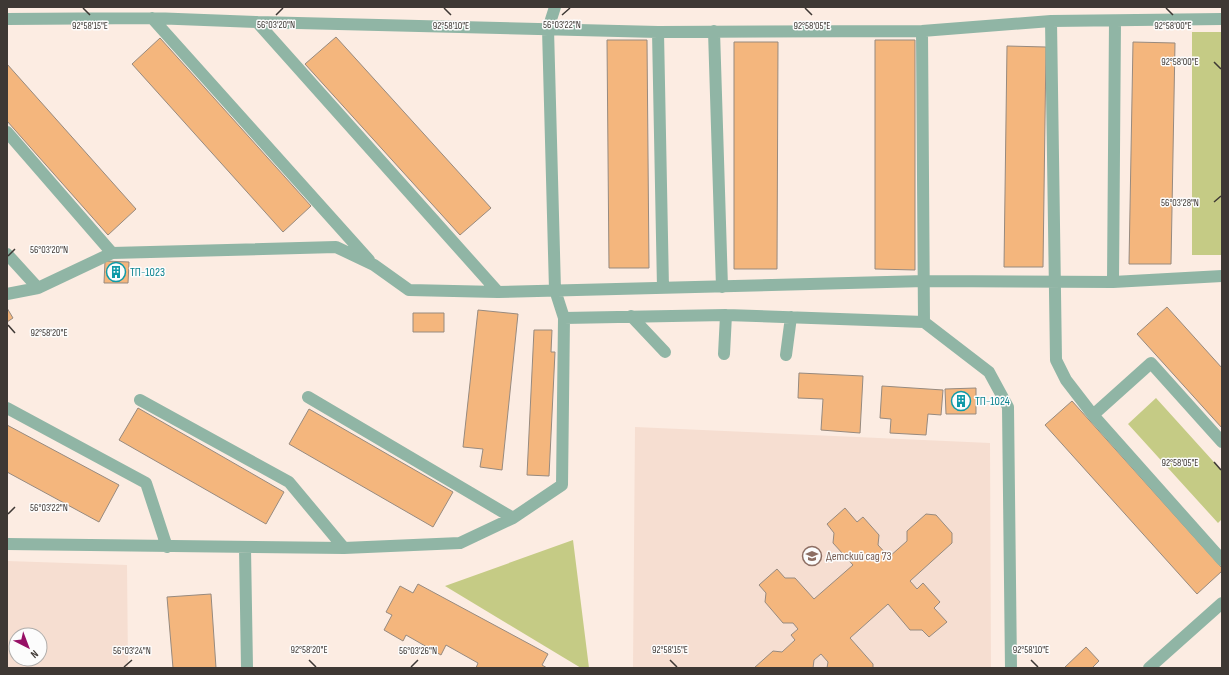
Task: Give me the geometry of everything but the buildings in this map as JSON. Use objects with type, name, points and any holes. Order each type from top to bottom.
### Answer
[{"type":"lane","points":[[7,544],[344,548],[460,543],[514,518],[562,485],[564,318],[555,290],[548,29],[555,7]]},
{"type":"lane","points":[[152,18],[374,265]]},
{"type":"lane","points":[[7,19],[152,18],[658,32],[922,31],[1051,20],[1115,21],[1222,19]]},
{"type":"lane","points":[[1051,20],[1056,360],[1066,380],[1092,414],[1222,560]]},
{"type":"lane","points":[[1113,282],[1115,21]]},
{"type":"lane","points":[[257,22],[498,292]]},
{"type":"lane","points":[[714,31],[722,287]]},
{"type":"lane","points":[[922,31],[925,281],[924,322]]},
{"type":"lane","points":[[658,32],[663,288]]},
{"type":"lane","points":[[7,132],[112,253]]},
{"type":"lane","points":[[7,294],[38,288],[112,253],[336,247],[374,265],[409,290],[498,292],[925,281],[1054,283],[1113,282],[1222,276]]},
{"type":"lane","points":[[7,254],[38,288]]},
{"type":"lane","points":[[564,318],[726,315],[924,322],[989,372],[1008,407],[1011,668]]},
{"type":"lane","points":[[724,354],[726,315]]},
{"type":"lane","points":[[631,316],[665,352]]},
{"type":"lane","points":[[786,356],[791,317]]},
{"type":"lane","points":[[1092,414],[1151,363],[1222,442]]},
{"type":"lane","points":[[308,397],[514,518]]},
{"type":"lane","points":[[140,400],[289,482],[344,548]]},
{"type":"lane","points":[[7,408],[146,483],[166,547]]},
{"type":"lane","points":[[245,548],[247,668]]},
{"type":"lane","points":[[1149,668],[1222,603]]},
{"type":"shaded area","name":"Детский сад 73","points":[[635,427],[990,443],[991,668],[633,668]]},
{"type":"shaded area","points":[[7,561],[127,565],[128,668],[7,668]]},
{"type":"green space","points":[[1192,32],[1222,32],[1222,255],[1192,255]]},
{"type":"green space","points":[[1156,398],[1222,471],[1222,519],[1218,523],[1128,424]]},
{"type":"green space","points":[[573,540],[589,668],[581,668],[445,586]]},
{"type":"place","name":"ТП-1023","points":[[116,272]]},
{"type":"place","name":"ТП-1024","points":[[961,401]]},
{"type":"place","name":"Детский сад 73","points":[[812,556]]}]
